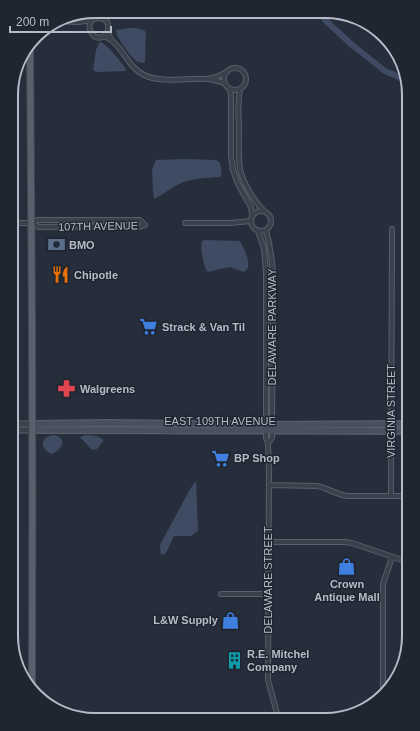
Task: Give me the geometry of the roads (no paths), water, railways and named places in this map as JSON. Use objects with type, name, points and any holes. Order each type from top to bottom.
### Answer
[{"type":"main road","points":[[30,53],[33,427],[32,680]]},
{"type":"main road","name":"EAST 109TH AVENUE","points":[[33,427],[108,423],[402,431]]},
{"type":"main road","name":"EAST 109TH AVENUE","points":[[269,428],[402,424]]},
{"type":"street","points":[[70,22],[99,18],[105,20],[108,25],[108,32],[112,41],[133,66],[142,74],[149,77],[158,79],[208,79],[216,77],[235,67],[244,72],[246,76],[245,83],[240,89],[238,100],[240,170],[258,205],[271,218],[270,225],[266,230],[258,231],[253,227],[250,221],[252,215],[251,207],[238,184],[233,170],[231,95],[229,88]]},
{"type":"street","points":[[89,28],[93,20]]},
{"type":"street","points":[[78,22],[87,26],[90,32],[98,38],[104,36],[108,32]]},
{"type":"street","points":[[104,36],[112,41]]},
{"type":"street","points":[[224,83],[224,75],[226,72]]},
{"type":"street","points":[[208,79],[224,83],[233,90],[240,89]]},
{"type":"street","points":[[252,215],[258,211],[264,211]]},
{"type":"street","name":"107TH AVENUE","points":[[18,223],[32,223],[38,220],[140,220],[145,225],[138,227],[39,227],[32,223]]},
{"type":"street","points":[[185,223],[231,223],[250,221]]},
{"type":"street","name":"VIRGINIA STREET","points":[[391,496],[390,431],[392,229]]},
{"type":"street","name":"DELAWARE PARKWAY","points":[[266,230],[270,247],[273,274],[269,428]]},
{"type":"street","name":"DELAWARE PARKWAY","points":[[258,231],[264,249],[265,262],[269,428]]},
{"type":"street","points":[[18,425],[33,427]]},
{"type":"street","points":[[18,429],[33,427]]},
{"type":"street","name":"DELAWARE STREET","points":[[269,428],[266,438],[268,443],[268,680],[277,713]]},
{"type":"street","points":[[268,485],[317,486],[348,496],[402,496]]},
{"type":"street","points":[[268,542],[352,543],[402,560]]},
{"type":"street","points":[[383,687],[383,584],[392,557]]},
{"type":"street","points":[[221,594],[268,594]]},
{"type":"water","points":[[128,28],[140,29],[146,32],[144,63],[135,60],[118,37],[116,30]]},
{"type":"water","points":[[101,42],[115,54],[126,69],[125,71],[96,72],[93,70],[96,50]]},
{"type":"water","points":[[156,160],[216,160],[220,163],[222,174],[220,177],[184,182],[154,199],[152,170]]},
{"type":"water","points":[[202,241],[240,241],[247,257],[248,268],[244,272],[230,267],[208,272],[205,267],[201,250]]},
{"type":"water","points":[[54,435],[61,439],[62,445],[58,451],[51,454],[48,453],[43,446],[43,441]]},
{"type":"water","points":[[86,435],[97,436],[104,440],[97,449],[92,450],[80,437]]},
{"type":"water","points":[[196,481],[198,531],[191,536],[174,536],[166,553],[161,555],[160,545],[190,489]]},
{"type":"waterway","points":[[324,18],[351,44],[385,71],[399,77]]},
{"type":"place","name":"BMO","points":[[56,245]]},
{"type":"place","name":"Chipotle","points":[[61,275]]},
{"type":"place","name":"Strack & Van Til","points":[[149,327]]},
{"type":"place","name":"Walgreens","points":[[67,389]]},
{"type":"place","name":"BP Shop","points":[[221,458]]},
{"type":"place","name":"Crown Antique Mall","points":[[347,566]]},
{"type":"place","name":"L&W Supply","points":[[231,620]]},
{"type":"place","name":"R.E. Mitchel Company","points":[[234,660]]}]
